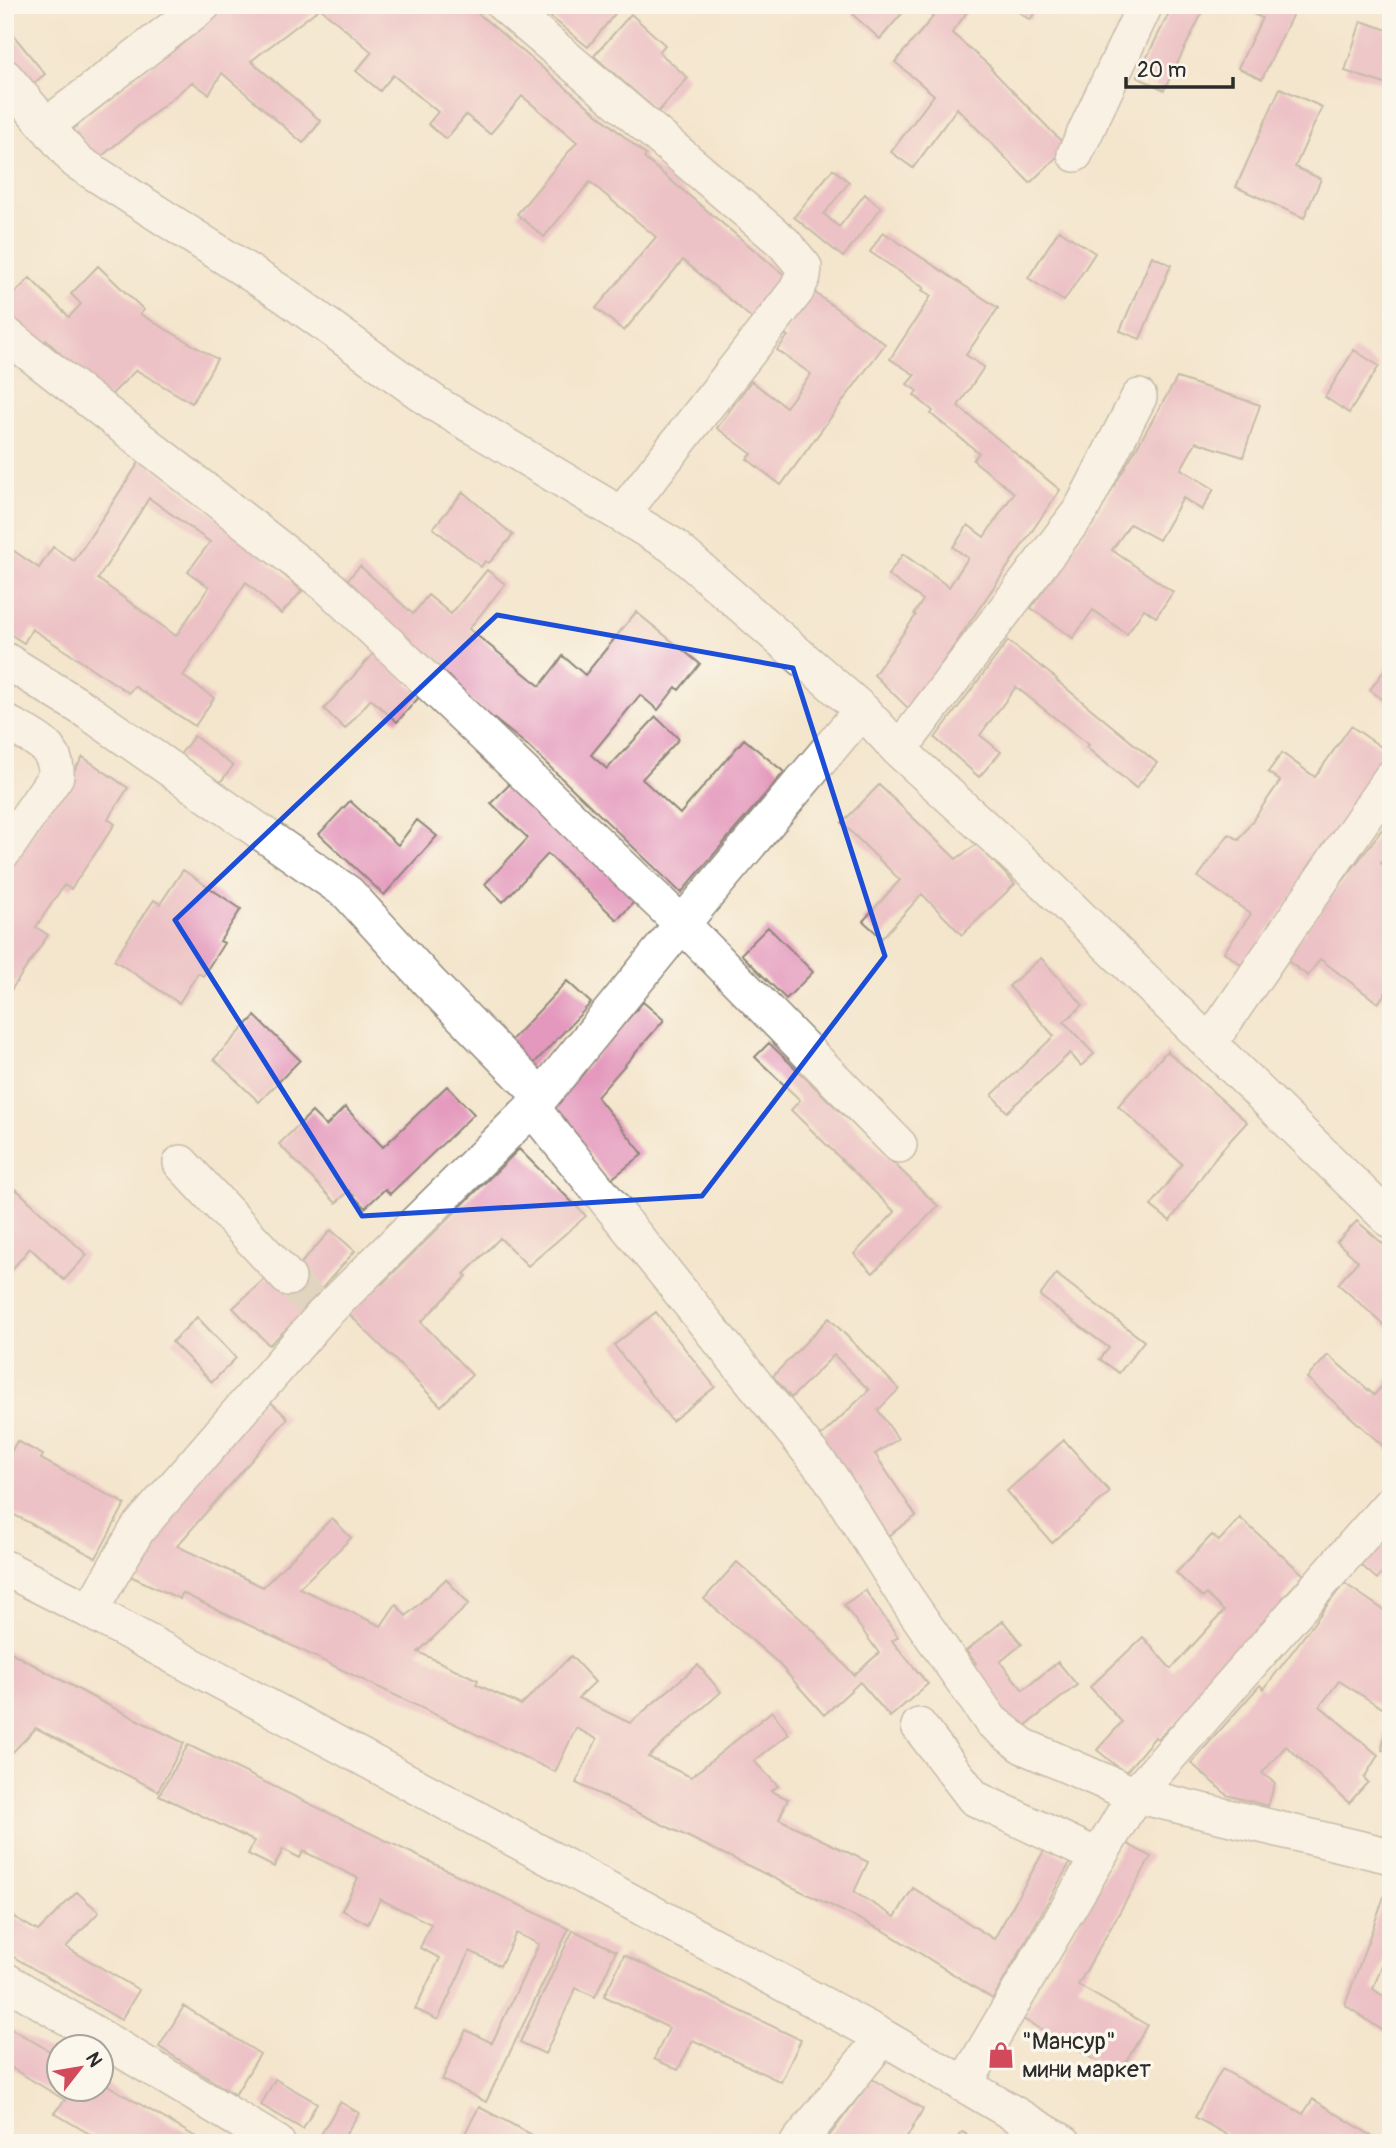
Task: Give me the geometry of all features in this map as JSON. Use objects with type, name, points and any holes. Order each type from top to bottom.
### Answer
[{"type":"street","points":[[46,126],[203,5]]},
{"type":"street","points":[[504,5],[784,243],[804,267],[796,291],[622,514]]},
{"type":"street","points":[[1075,154],[1145,5]]},
{"type":"street","points":[[5,77],[76,162],[286,296],[436,404],[673,545],[862,710],[899,750],[1044,882],[1391,1221]]},
{"type":"street","points":[[5,334],[330,588],[682,924],[899,1145]]},
{"type":"street","points":[[899,750],[1081,510],[1139,397]]},
{"type":"street","points":[[5,660],[85,709],[348,893],[536,1102],[830,1477],[906,1598],[991,1721],[1023,1746],[1135,1795],[1391,1856]]},
{"type":"street","points":[[90,1611],[137,1530],[307,1298],[536,1102],[862,710]]},
{"type":"street","points":[[5,722],[41,743],[57,762],[56,776],[5,850]]},
{"type":"street","points":[[1209,1044],[1391,778]]},
{"type":"street","points":[[181,1163],[307,1298]]},
{"type":"street","points":[[964,2085],[1135,1795],[1391,1503]]},
{"type":"street","points":[[5,1568],[90,1611],[883,2037],[1064,2143]]},
{"type":"street","points":[[919,1726],[974,1798],[1099,1857]]},
{"type":"street","points":[[5,1980],[277,2143]]},
{"type":"street","points":[[798,2143],[883,2037]]},
{"type":"highlighted area","points":[[497,615],[793,668],[885,956],[702,1196],[362,1216],[175,920]]},
{"type":"building","points":[[226,5],[468,5],[646,155],[644,158],[789,279],[754,320],[683,260],[624,331],[596,308],[656,237],[590,182],[544,237],[517,214],[577,142],[522,96],[490,134],[466,115],[446,139],[428,124],[438,112],[393,75],[380,91],[356,71],[372,52],[320,8],[251,61],[321,121],[303,143],[222,73],[209,94],[192,82],[97,160],[73,129]]},
{"type":"building","points":[[536,5],[622,5],[588,47]]},
{"type":"building","points":[[862,5],[900,5],[905,10],[880,39],[853,15]]},
{"type":"building","points":[[929,5],[972,5],[952,33],[992,68],[1067,147],[1030,183],[957,108],[913,168],[891,152],[934,95],[895,62],[933,17],[926,10]]},
{"type":"building","points":[[1009,5],[1040,5],[1030,20]]},
{"type":"building","points":[[1173,5],[1206,5],[1164,90],[1137,77]]},
{"type":"building","points":[[1235,5],[1297,5],[1262,79],[1238,68],[1262,18]]},
{"type":"building","points":[[631,14],[665,45],[659,52],[688,78],[658,112],[594,56]]},
{"type":"building","points":[[1361,21],[1391,31],[1388,39],[1391,39],[1391,86],[1345,71]]},
{"type":"building","points":[[5,25],[45,74],[23,92],[5,69]]},
{"type":"building","points":[[1280,88],[1322,107],[1295,167],[1321,179],[1304,218],[1236,187]]},
{"type":"building","points":[[833,169],[849,182],[824,214],[839,227],[865,194],[881,208],[843,257],[794,217]]},
{"type":"building","points":[[1059,230],[1095,253],[1064,301],[1028,278]]},
{"type":"building","points":[[883,232],[998,308],[966,355],[984,367],[958,406],[1060,490],[910,710],[874,675],[916,615],[914,614],[923,600],[888,575],[903,554],[949,587],[968,558],[953,547],[968,525],[984,537],[1014,493],[973,460],[979,453],[931,414],[933,411],[914,395],[917,391],[907,384],[915,375],[890,359],[931,296],[922,290],[924,288],[870,252]]},
{"type":"building","points":[[1152,256],[1171,265],[1140,339],[1120,331]]},
{"type":"building","points":[[98,266],[144,310],[140,314],[217,359],[192,403],[136,370],[107,399],[46,340],[43,344],[5,312],[5,303],[30,278],[69,317],[81,304],[71,294]]},
{"type":"building","points":[[814,292],[885,344],[781,485],[747,459],[752,454],[717,428],[751,381],[786,407],[811,374],[777,350],[788,336],[783,334]]},
{"type":"building","points":[[1354,350],[1379,366],[1349,413],[1325,397]]},
{"type":"building","points":[[1177,378],[1260,405],[1243,457],[1196,442],[1181,469],[1214,489],[1202,510],[1183,498],[1159,540],[1130,524],[1112,550],[1173,592],[1156,617],[1144,609],[1127,634],[1093,610],[1073,638],[1031,608],[1103,505]]},
{"type":"building","points":[[142,458],[244,539],[302,591],[281,614],[246,582],[183,676],[214,698],[195,726],[134,686],[129,693],[32,629],[24,643],[5,631],[5,545],[39,568],[53,547],[74,561]],"holes":[[[149,498],[210,542],[188,572],[209,587],[176,636],[98,579]]]},
{"type":"building","points":[[463,492],[513,535],[489,563],[485,561],[481,567],[433,528]]},
{"type":"building","points":[[360,566],[413,614],[428,595],[451,614],[487,570],[505,584],[469,629],[540,686],[563,656],[585,675],[636,612],[700,664],[679,690],[676,687],[658,710],[640,695],[591,755],[607,769],[656,717],[679,739],[642,779],[680,814],[744,739],[784,772],[681,893],[528,746],[417,657],[340,588]]},
{"type":"building","points":[[1008,641],[1157,763],[1136,788],[1086,747],[1089,745],[1016,687],[980,735],[1001,752],[979,777],[935,738]]},
{"type":"building","points":[[374,653],[421,695],[397,722],[371,699],[345,729],[324,709]]},
{"type":"building","points":[[1391,661],[1391,706],[1370,690]]},
{"type":"building","points":[[1351,726],[1391,754],[1391,758],[1253,952],[1246,968],[1224,952],[1251,914],[1198,877],[1229,834],[1239,840],[1280,781],[1268,772],[1282,753],[1315,777]]},
{"type":"building","points":[[194,736],[233,766],[218,785],[179,756]]},
{"type":"building","points":[[83,757],[128,788],[108,819],[115,824],[71,889],[64,885],[36,927],[48,935],[5,999],[5,874]]},
{"type":"building","points":[[513,781],[637,899],[617,920],[548,854],[503,902],[485,884],[528,838],[491,803]]},
{"type":"building","points":[[879,785],[956,859],[977,844],[1015,884],[962,935],[922,894],[882,938],[863,921],[900,880],[842,823]]},
{"type":"building","points":[[350,801],[398,845],[417,820],[437,836],[384,895],[319,834]]},
{"type":"building","points":[[1384,827],[1391,832],[1391,851],[1381,863],[1391,871],[1391,985],[1378,1003],[1320,959],[1308,976],[1284,958]]},
{"type":"building","points":[[183,870],[241,909],[220,941],[224,943],[203,976],[198,973],[179,1003],[114,960],[154,900],[160,904]]},
{"type":"building","points":[[768,927],[813,972],[786,999],[741,954]]},
{"type":"building","points":[[1041,958],[1083,1005],[1064,1022],[1094,1054],[1081,1066],[1070,1053],[1007,1112],[992,1095],[1054,1036],[1009,986]]},
{"type":"building","points":[[567,981],[591,1003],[526,1072],[503,1049]]},
{"type":"building","points":[[643,1002],[664,1020],[597,1097],[643,1154],[610,1180],[551,1106]]},
{"type":"building","points":[[255,1016],[300,1060],[259,1102],[214,1059]]},
{"type":"building","points":[[769,1043],[938,1206],[873,1273],[854,1254],[895,1212],[791,1110],[800,1100],[755,1057]]},
{"type":"building","points":[[1167,1051],[1247,1122],[1218,1154],[1170,1221],[1151,1206],[1182,1164],[1118,1106]]},
{"type":"building","points":[[447,1086],[474,1114],[390,1194],[385,1189],[365,1208],[349,1191],[336,1203],[279,1144],[312,1112],[326,1126],[345,1107],[383,1147]]},
{"type":"building","points":[[519,1149],[586,1216],[528,1266],[500,1238],[421,1322],[472,1375],[441,1406],[349,1314]]},
{"type":"building","points":[[16,1189],[87,1255],[64,1280],[30,1248],[5,1278],[5,1201]]},
{"type":"building","points":[[1357,1221],[1391,1251],[1391,1331],[1338,1284],[1358,1261],[1337,1242]]},
{"type":"building","points":[[331,1230],[355,1251],[305,1307],[307,1310],[269,1345],[233,1308],[272,1272],[282,1284]]},
{"type":"building","points":[[1056,1274],[1144,1341],[1119,1373],[1100,1359],[1109,1348],[1040,1296]]},
{"type":"building","points":[[656,1312],[715,1387],[672,1421],[614,1345]]},
{"type":"building","points":[[197,1317],[236,1358],[212,1382],[172,1342]]},
{"type":"building","points":[[829,1318],[899,1389],[878,1410],[898,1439],[875,1454],[916,1516],[885,1538],[818,1439],[869,1390],[834,1355],[791,1398],[773,1376]]},
{"type":"building","points":[[1328,1355],[1374,1395],[1391,1376],[1391,1453],[1307,1378]]},
{"type":"building","points":[[265,1397],[288,1418],[177,1546],[263,1587],[332,1518],[351,1538],[299,1588],[381,1626],[396,1604],[406,1616],[446,1579],[469,1604],[418,1652],[478,1680],[476,1684],[521,1705],[571,1656],[595,1682],[578,1698],[630,1723],[698,1665],[721,1692],[648,1757],[691,1777],[772,1711],[789,1734],[754,1761],[778,1786],[771,1791],[788,1799],[779,1819],[868,1862],[854,1892],[895,1917],[913,1888],[994,1939],[1046,1847],[1071,1861],[993,1999],[886,1932],[576,1783],[597,1739],[576,1728],[555,1772],[182,1593],[180,1599],[128,1575],[148,1533]]},
{"type":"building","points":[[1064,1440],[1110,1492],[1052,1543],[1007,1491]]},
{"type":"building","points":[[17,1441],[43,1455],[41,1459],[125,1504],[96,1558],[5,1510],[5,1463]]},
{"type":"building","points":[[1391,1516],[1391,1565],[1377,1579],[1353,1558]]},
{"type":"building","points":[[1240,1518],[1304,1575],[1282,1599],[1287,1604],[1243,1653],[1158,1739],[1155,1737],[1125,1773],[1097,1750],[1122,1722],[1090,1687],[1143,1637],[1171,1669],[1224,1611],[1206,1594],[1203,1598],[1176,1573],[1212,1535],[1219,1541]]},
{"type":"building","points":[[737,1562],[813,1630],[854,1675],[879,1653],[844,1605],[865,1590],[898,1637],[892,1641],[928,1684],[890,1717],[860,1682],[824,1715],[777,1662],[704,1599]]},
{"type":"building","points":[[1344,1583],[1391,1615],[1391,1676],[1388,1680],[1391,1682],[1391,1694],[1382,1708],[1339,1681],[1320,1706],[1378,1755],[1364,1778],[1368,1782],[1349,1803],[1286,1746],[1262,1773],[1275,1783],[1268,1806],[1227,1795],[1191,1763],[1260,1685],[1264,1689]]},
{"type":"building","points":[[1003,1621],[1022,1644],[1000,1662],[1023,1690],[1058,1662],[1077,1685],[1016,1733],[966,1671],[976,1663],[966,1651]]},
{"type":"building","points":[[5,1649],[184,1743],[158,1791],[36,1728],[5,1760],[5,1712],[10,1707],[5,1705]]},
{"type":"building","points":[[1386,1725],[1391,1726],[1391,1752],[1382,1750]]},
{"type":"building","points":[[188,1745],[569,1929],[486,2102],[442,2080],[466,2030],[492,2043],[539,1944],[516,1933],[500,1966],[470,1951],[438,2020],[415,2009],[440,1958],[420,1948],[431,1924],[380,1899],[368,1924],[342,1910],[358,1878],[303,1851],[300,1858],[283,1849],[274,1867],[248,1854],[254,1841],[159,1795]]},
{"type":"building","points":[[1124,1842],[1151,1857],[1078,1985],[1147,2025],[1119,2074],[1023,2019]]},
{"type":"building","points":[[77,1892],[99,1912],[66,1947],[139,1990],[121,2020],[5,1952],[5,1912],[38,1931]]},
{"type":"building","points":[[1385,1894],[1391,1896],[1391,1949],[1388,1949],[1373,1989],[1391,2001],[1391,2036],[1345,2005]]},
{"type":"building","points":[[573,1930],[616,1951],[595,1997],[576,1988],[545,2054],[520,2042]]},
{"type":"building","points":[[624,1955],[801,2040],[781,2082],[693,2040],[678,2070],[654,2059],[669,2028],[604,1996]]},
{"type":"building","points":[[184,2006],[260,2054],[235,2095],[159,2047]]},
{"type":"building","points":[[5,2025],[46,2049],[46,2089],[5,2064]]},
{"type":"building","points":[[1222,2069],[1303,2114],[1313,2099],[1383,2143],[1242,2143],[1195,2117]]},
{"type":"building","points":[[275,2079],[317,2103],[303,2129],[261,2105]]},
{"type":"building","points":[[872,2079],[923,2109],[904,2143],[866,2143],[859,2139],[856,2143],[824,2143]]},
{"type":"building","points":[[116,2090],[206,2143],[105,2143],[54,2113],[63,2102],[116,2102]]},
{"type":"building","points":[[340,2102],[359,2113],[340,2143],[330,2143],[320,2136]]},
{"type":"building","points":[[479,2107],[542,2140],[540,2143],[479,2143],[464,2135]]},
{"type":"building","points":[[962,2132],[982,2143],[956,2143]]},
{"type":"tunnel","points":[[288,1278],[310,1301]]},
{"type":"place","name":"\"Мансур\" мини маркет","points":[[1001,2055]]}]
